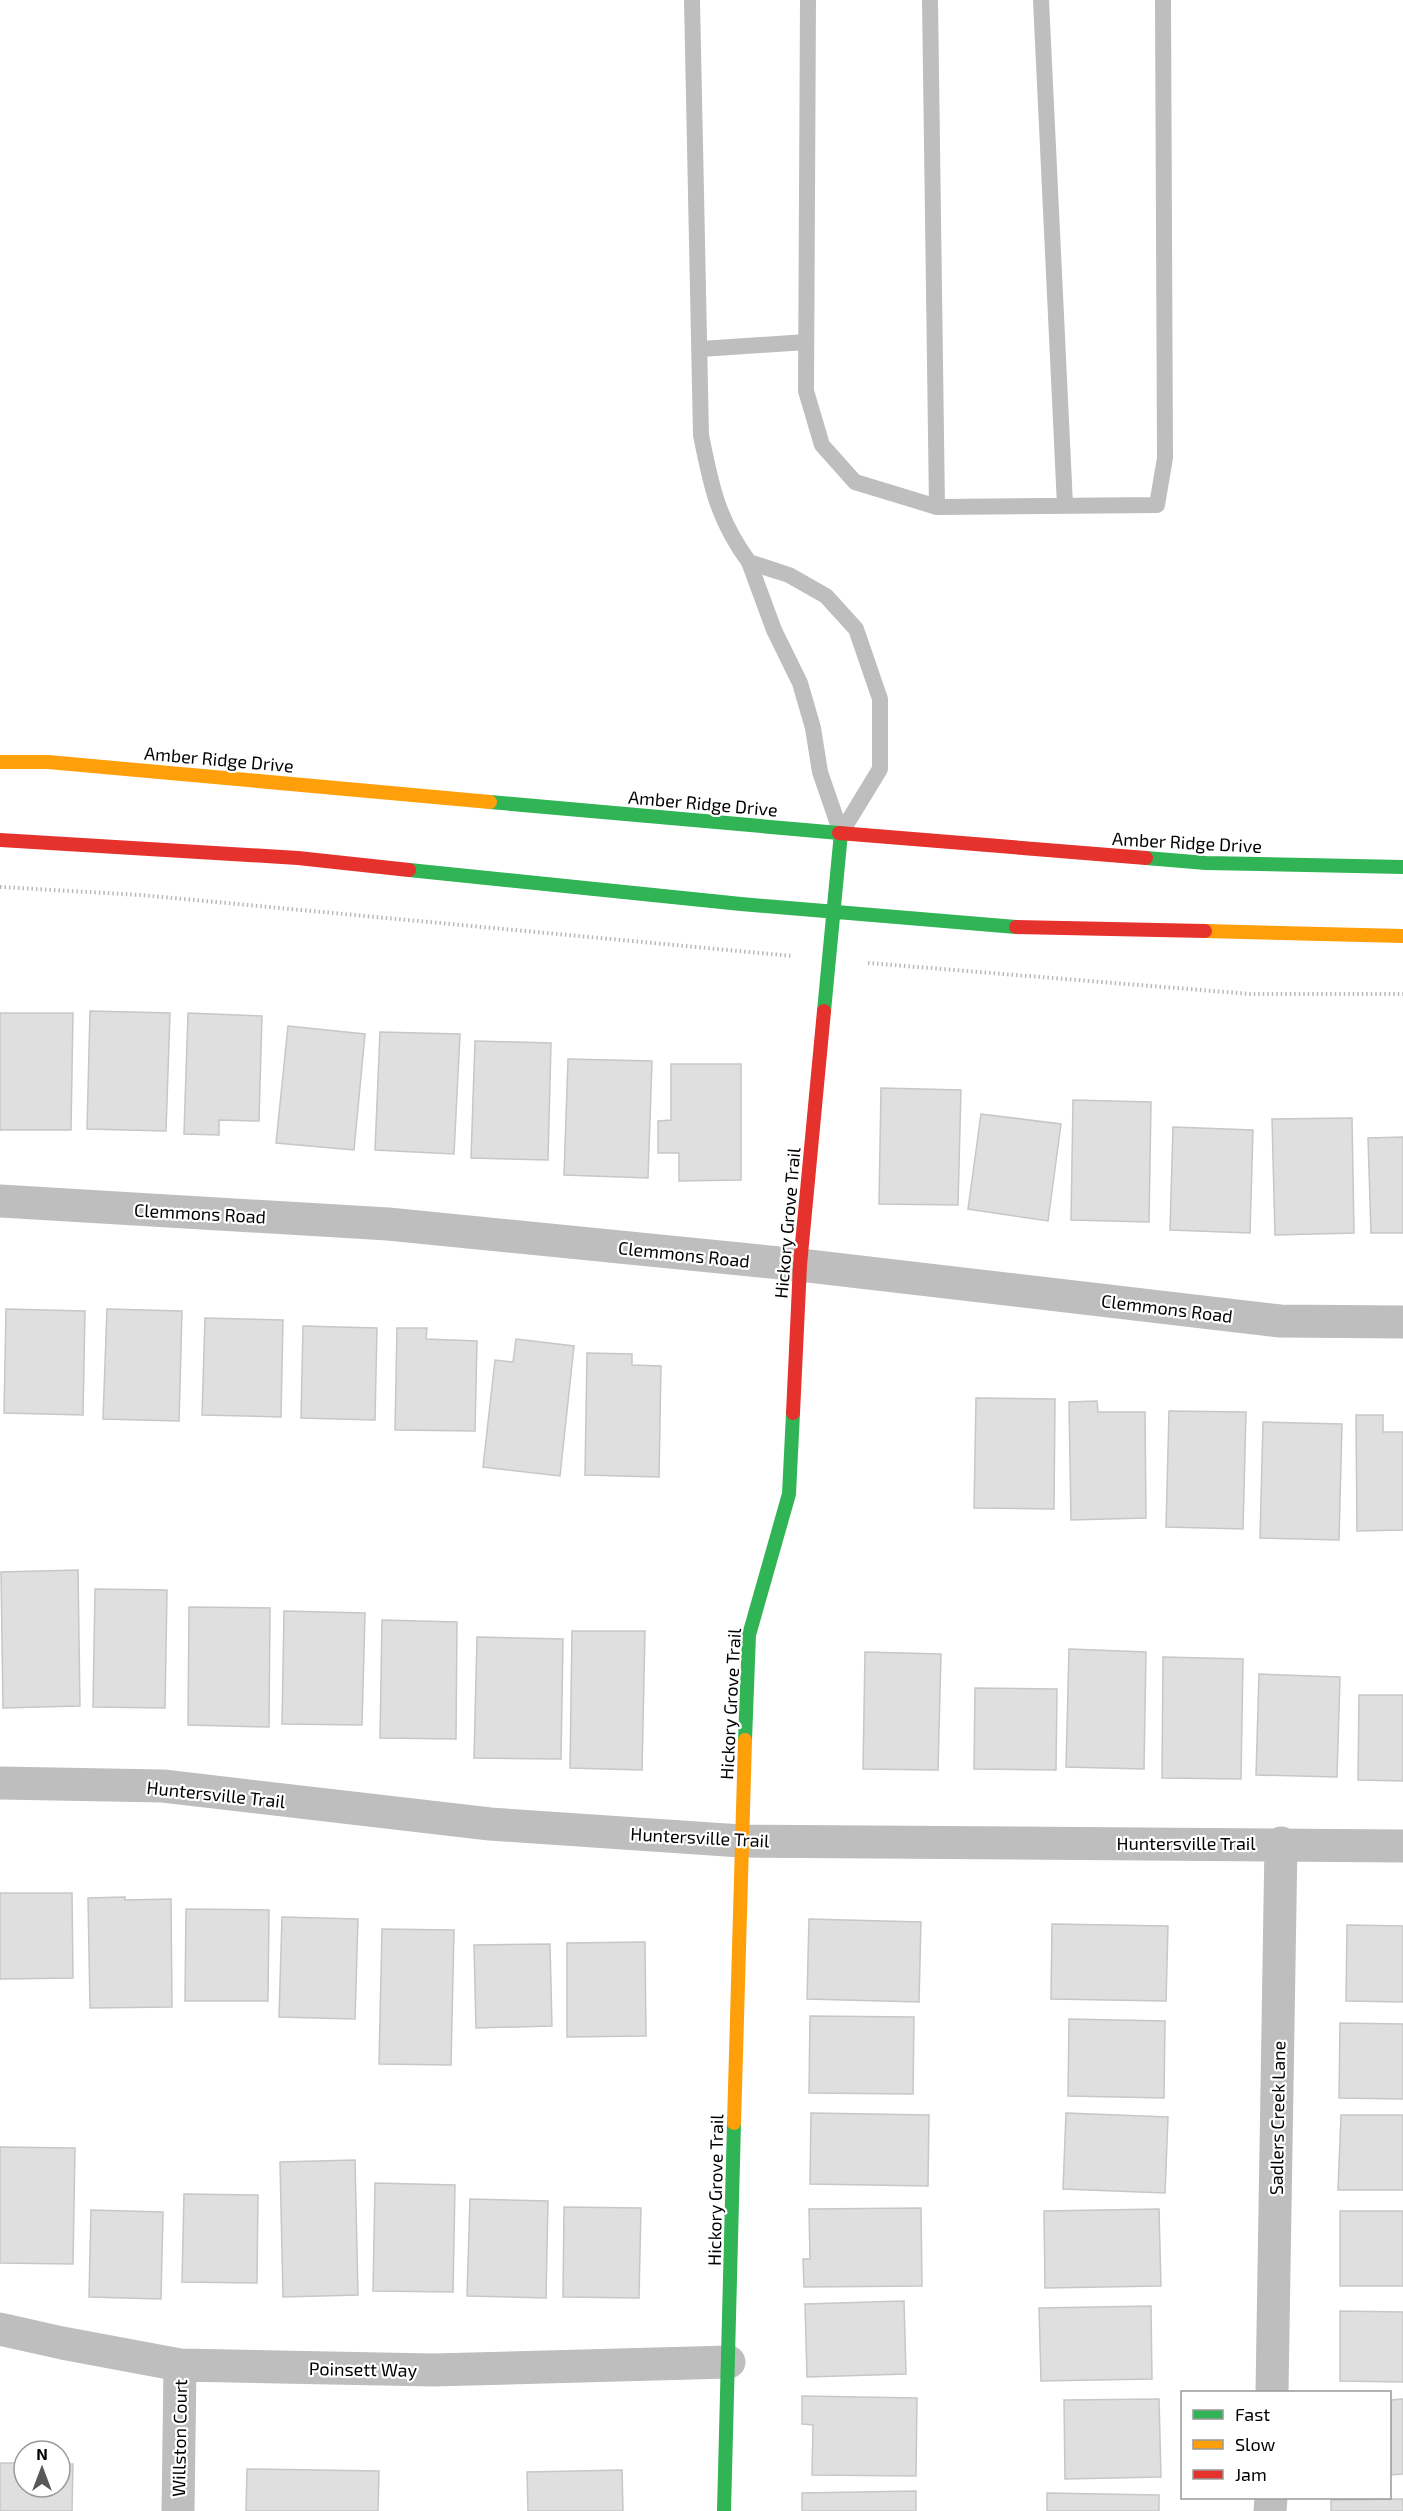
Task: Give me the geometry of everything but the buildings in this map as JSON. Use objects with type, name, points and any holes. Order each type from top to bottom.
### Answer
[{"type":"street","name":"Amber Ridge Drive","points":[[0,762],[48,762],[841,833],[1206,863],[1403,867]]},
{"type":"street","name":"Hickory Grove Trail","points":[[724,2511],[741,1841],[749,1635],[789,1494],[800,1265],[841,833]]},
{"type":"street","points":[[0,840],[298,858],[834,913],[988,926],[1403,936]]},
{"type":"street","name":"Clemmons Road","points":[[0,1202],[388,1224],[800,1265],[1280,1321],[1403,1322]]},
{"type":"street","name":"Huntersville Trail","points":[[0,1783],[163,1786],[490,1824],[741,1841],[1403,1846]]},
{"type":"street","name":"Sadlers Creek Lane","points":[[1272,2391],[1281,1844]]},
{"type":"street","name":"Poinsett Way","points":[[0,2329],[180,2365],[433,2370],[729,2362]]},
{"type":"street","name":"Willston Court","points":[[178,2511],[180,2365]]},
{"type":"lane","points":[[692,0],[701,435],[721,517],[735,543],[749,562],[774,630],[800,683],[813,729],[820,772],[841,833]]},
{"type":"lane","points":[[808,0],[806,391],[822,445],[855,482],[937,507],[1157,505],[1165,458],[1163,0]]},
{"type":"lane","points":[[930,0],[937,507]]},
{"type":"lane","points":[[1041,0],[1065,505]]},
{"type":"lane","points":[[701,349],[806,342]]},
{"type":"lane","points":[[749,562],[789,575],[826,596],[856,629],[880,699],[880,769],[841,833]]},
{"type":"path","points":[[0,887],[141,895],[829,959],[1250,994],[1403,994]]},
{"type":"traffic: fast","points":[[490,802],[839,833]]},
{"type":"traffic: fast","points":[[824,1011],[841,833]]},
{"type":"traffic: fast","points":[[1146,858],[1206,863],[1403,867]]},
{"type":"traffic: fast","points":[[409,870],[741,904],[1016,927]]},
{"type":"traffic: fast","points":[[745,1740],[749,1635],[789,1494],[793,1413]]},
{"type":"traffic: fast","points":[[724,2511],[734,2123]]},
{"type":"traffic: slow","points":[[0,762],[48,762],[490,802]]},
{"type":"traffic: slow","points":[[1205,931],[1403,936]]},
{"type":"traffic: slow","points":[[734,2123],[745,1740]]},
{"type":"traffic: jam","points":[[839,833],[1146,858]]},
{"type":"traffic: jam","points":[[0,840],[298,858],[409,870]]},
{"type":"traffic: jam","points":[[1016,927],[1205,931]]},
{"type":"traffic: jam","points":[[793,1413],[800,1265],[824,1011]]}]
